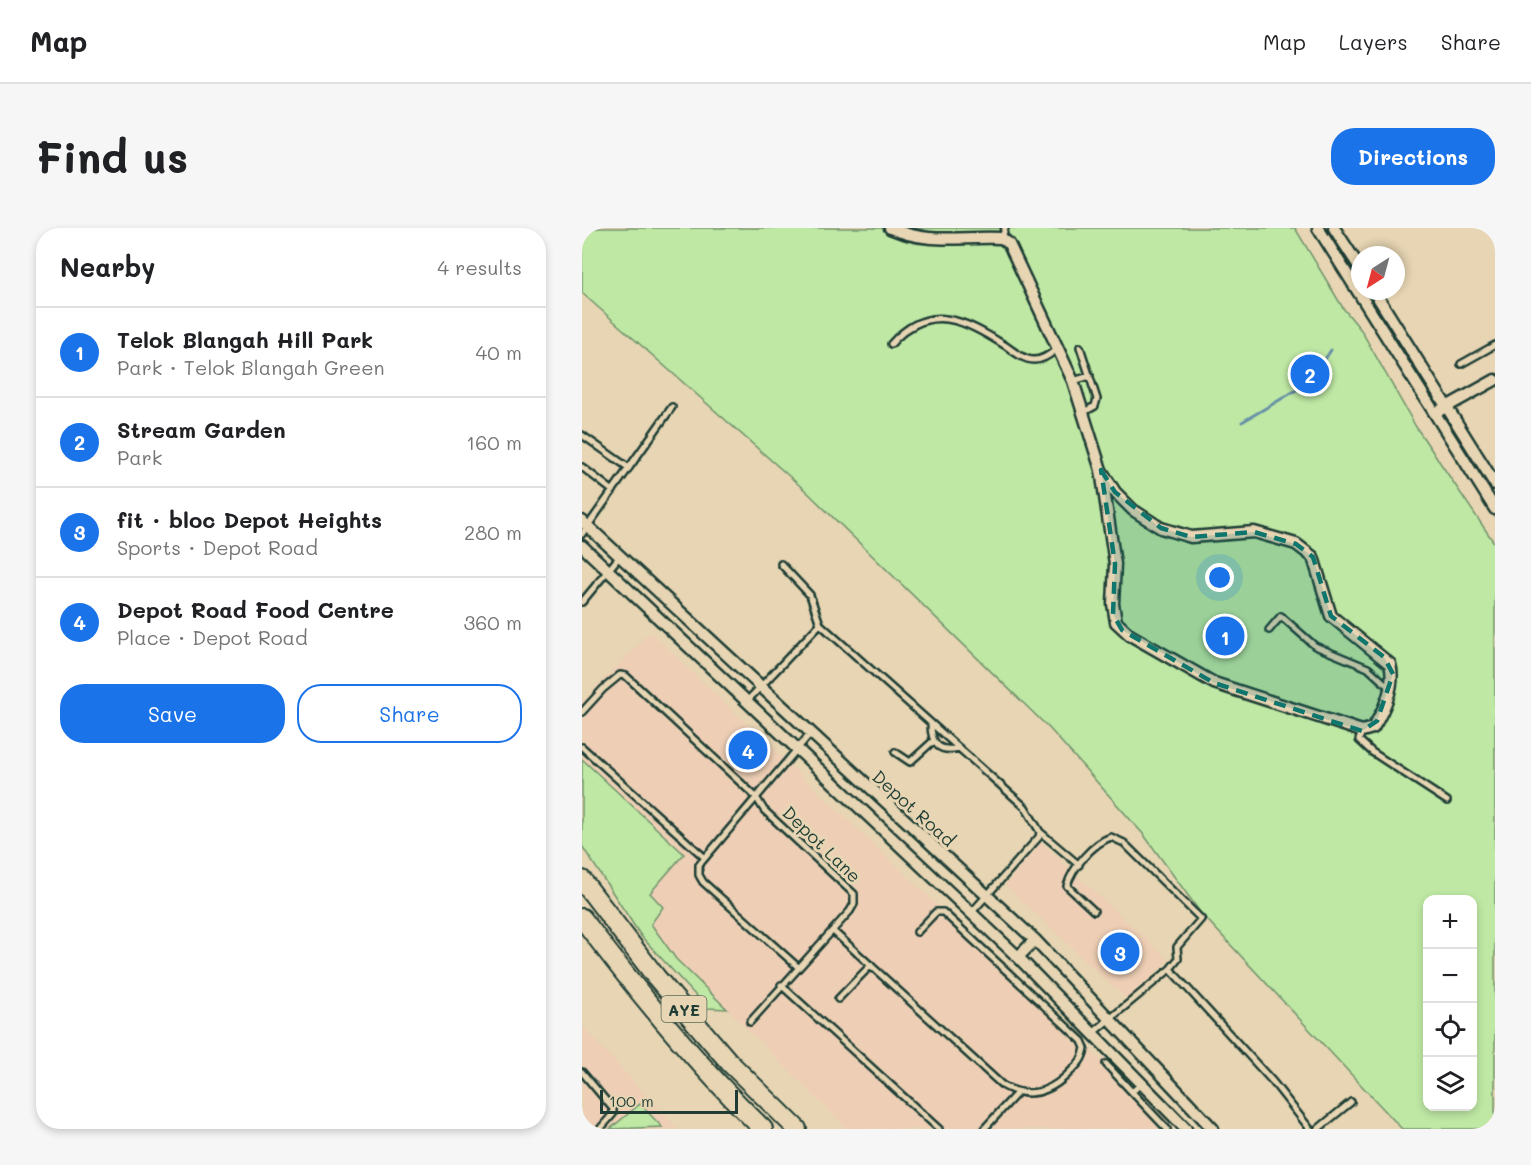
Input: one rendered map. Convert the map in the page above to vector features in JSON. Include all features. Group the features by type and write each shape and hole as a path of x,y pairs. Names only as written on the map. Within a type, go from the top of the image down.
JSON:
{"highway":[{"name":"AYE","path":"582,880 670,994 730,1063 797,1129"},
{"name":"AYE","path":"582,918 644,1000 712,1079 764,1129"}],"street":[{"path":"890,228 912,237 938,240 984,233 1004,233 1059,347 1084,412 1101,470 1115,564 1113,614 1122,630 1182,667 1215,683 1362,731 1372,728 1377,722 1390,688 1393,674 1390,664 1331,616 1313,557 1296,544 1254,532 1191,537 1161,528 1133,510 1115,492 1101,470"},
{"path":"1318,228 1495,509"},
{"path":"1334,228 1351,254"},
{"path":"1380,300 1495,484"},
{"path":"1434,414 1495,380"},
{"name":"Depot Road","path":"584,527 620,556 1035,940 1213,1129"},
{"name":"Depot Road","path":"582,546 799,748 1018,957 1094,1032 1186,1129"},
{"path":"1018,957 1035,940"}],"lane":[{"path":"891,344 915,323 946,318 979,329 1031,360 1043,358 1059,347"},
{"path":"1461,364 1495,345"},
{"path":"1080,346 1097,399 1095,406 1084,412"},
{"path":"1073,381 1089,376"},
{"path":"584,527 630,468 672,407"},
{"path":"582,435 630,468"},
{"path":"582,467 613,491"},
{"path":"582,602 620,556"},
{"path":"781,564 810,595 820,624 1025,807 1040,832 1078,865"},
{"path":"1269,630 1281,616 1315,646 1368,668 1390,688"},
{"path":"748,700 820,624"},
{"name":"Depot Lane","path":"582,712 603,689 620,675 626,676 756,797 764,810 854,894 854,904 850,911 750,1022"},
{"path":"931,724 932,742"},
{"path":"1362,731 1359,740 1372,752 1447,801"},
{"path":"798,967 703,882 699,875 699,865 810,734"},
{"path":"932,742 943,750 959,748"},
{"path":"895,752 910,762 932,742"},
{"path":"582,747 704,857"},
{"path":"971,913 1039,837 1040,832"},
{"path":"1094,911 1067,886 1070,874 1078,865 1102,840 1111,837 1124,843 1201,919 1178,943 1178,959 1170,969 1094,1032"},
{"path":"832,931 1002,1085 1017,1093 1039,1093 1058,1083 1083,1057 1085,1048 1082,1041 941,911 936,912 916,932"},
{"path":"838,999 871,965"},
{"path":"1170,969 1273,1082 1310,1129"},
{"path":"781,985 939,1129"},
{"path":"1106,1064 1167,1129"},
{"path":"582,1072 613,1108 613,1114 600,1129"},
{"path":"1132,1092 1142,1083"},
{"path":"984,1129 1017,1093"},
{"path":"1318,1129 1352,1102"}],"highlighted area":[{"path":"1101,470 1115,492 1161,528 1191,537 1254,532 1296,544 1313,557 1331,616 1384,657 1393,674 1377,721 1362,731 1214,683 1122,630 1113,614 1115,564"}],"shaded area":[{"path":"650,632 1101,1060 1105,1057 1175,1129 847,1129 676,958 651,925 663,907 650,893 682,855 582,758 582,702"},
{"path":"1041,842 1169,960 1127,1000 1005,885"},
{"path":"582,1026 678,1129 582,1129"}],"green space":[{"path":"582,228 1295,228 1343,308 1361,330 1416,427 1495,544 1495,1129 1402,1129 1200,912 1144,835 1049,728 807,492 582,293"},
{"path":"582,759 684,854 650,893 663,907 651,924 676,959 727,1009 707,1008 641,936 582,846"},
{"path":"640,1104 662,1127 610,1129"}],"waterway":[{"path":"1242,422 1310,382 1331,350"}],"place":[{"name":"Stream Garden","path":"1310,374"},
{"name":"Telok Blangah Hill Park","path":"1225,636"},
{"name":"Depot Road Food Centre","path":"748,750"},
{"name":"fit · bloc Depot Heights","path":"1120,952"}]}
